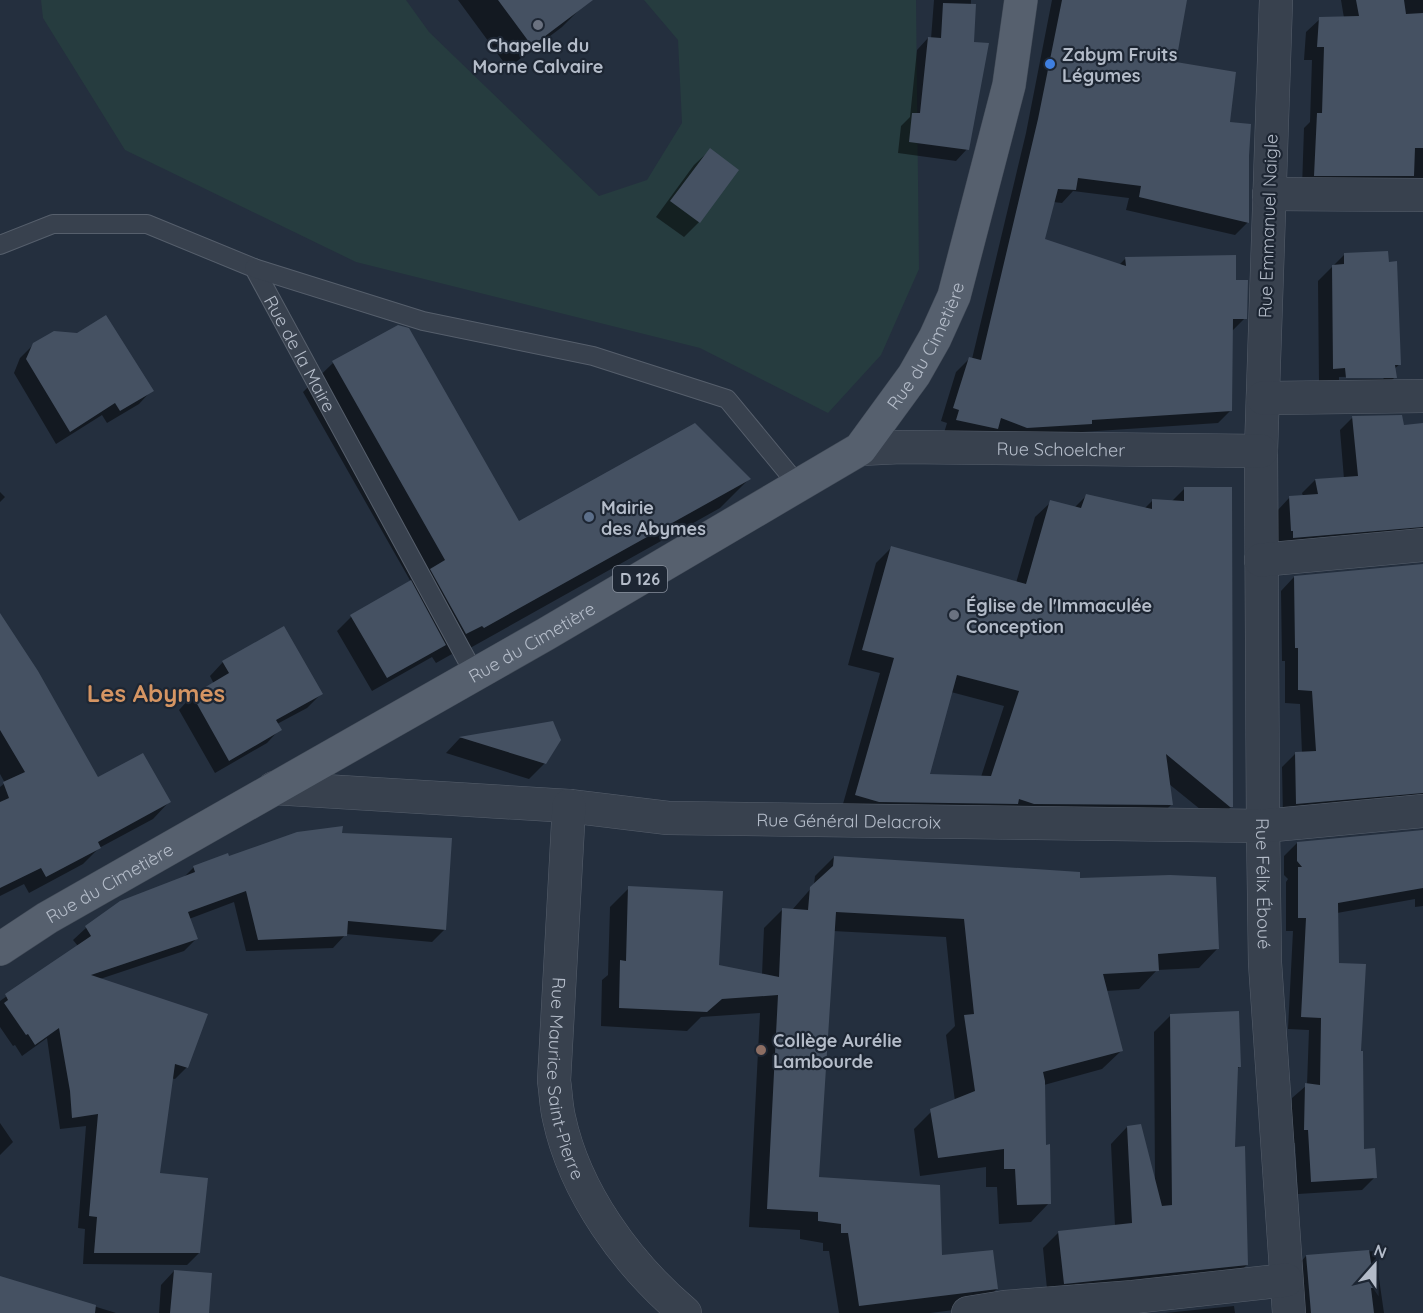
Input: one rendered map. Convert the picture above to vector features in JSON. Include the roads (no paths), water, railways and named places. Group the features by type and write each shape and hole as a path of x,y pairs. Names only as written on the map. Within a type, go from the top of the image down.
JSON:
{"main road":[{"name":"Rue du Cimetière","path":"0,949 47,918 475,675 860,449 914,375 935,338 954,296 1009,85 1021,0"}],"street":[{"name":"Rue Emmanuel Naigle","path":"1261,451 1276,0"},
{"path":"1269,194 1423,195"},
{"path":"1263,398 1423,396"},
{"name":"Rue Schoelcher","path":"860,449 901,447 1261,451"},
{"name":"Rue Félix Éboué","path":"1261,451 1265,963 1289,1313"},
{"path":"1261,560 1423,545"},
{"name":"Rue Général Delacroix","path":"274,788 569,806 668,818 1263,826 1423,812"},
{"name":"Rue Maurice Saint-Pierre","path":"569,806 554,1081 559,1118 573,1162 603,1223 636,1264 685,1313"},
{"path":"968,1313 1005,1307 1133,1297 1286,1280"}],"lane":[{"path":"0,245 53,224 147,224 254,268 423,321 593,356 727,399 798,485"},
{"name":"Rue de la Maire","path":"254,268 475,675"}],"place":[{"name":"Chapelle du Morne Calvaire","path":"538,25"},
{"name":"Zabym Fruits Légumes","path":"1050,64"},
{"name":"Mairie des Abymes","path":"589,517"},
{"name":"Église de l'Immaculée Conception","path":"954,615"},
{"name":"Collège Aurélie Lambourde","path":"761,1050"}],"district":[{"name":"Les Abymes","path":"156,693"}]}
